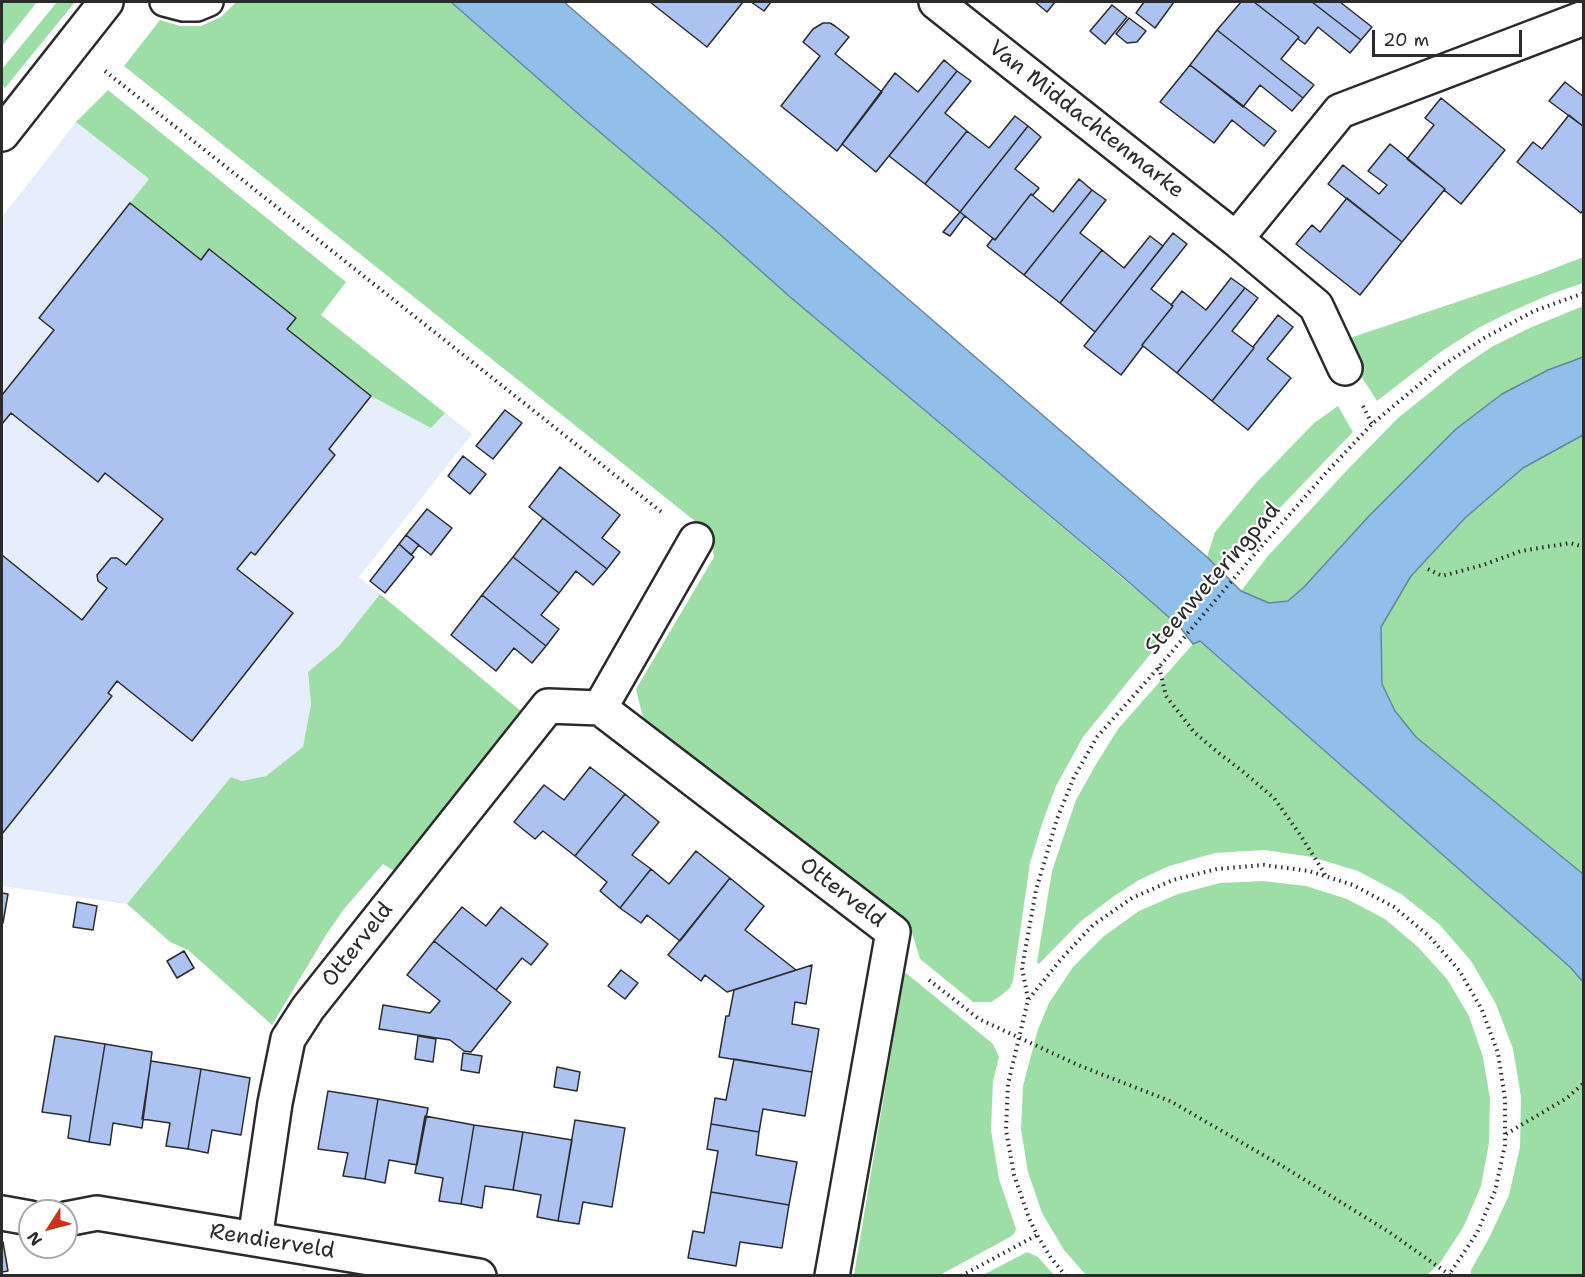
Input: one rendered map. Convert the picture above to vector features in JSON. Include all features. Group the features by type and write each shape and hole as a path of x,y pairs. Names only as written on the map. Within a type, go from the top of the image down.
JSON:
{"street":[{"path":"2,134 106,2"},
{"name":"Van Middachtenmarke","path":"936,2 1236,239 1316,306 1345,368"},
{"path":"1236,239 1340,111 1569,15"},
{"path":"600,708 696,540"},
{"name":"Otterveld","path":"255,1239 275,1103 288,1039 308,1008 548,706 600,708 893,932 832,1275"},
{"path":"2,1213 18,1216"},
{"name":"Rendierveld","path":"78,1217 97,1213 479,1275"}],"lane":[{"path":"164,2 183,8 197,7 209,2"}],"path":[{"path":"72,44 696,540"},
{"name":"Steenweteringpad","path":"1028,1000 1022,968 1036,890 1057,819 1074,777 1097,737 1325,474 1372,424 1439,368 1484,338 1534,312 1584,293"},
{"path":"1428,569 1442,576 1521,551 1570,543 1584,547"},
{"path":"1159,667 1166,696 1194,732 1274,798 1326,877"},
{"name":"Steenweteringpad","path":"1066,1275 1037,1235 1029,1218 1014,1175 1006,1130 1008,1084 1028,1000 1062,958 1093,925 1132,898 1173,880 1218,869 1264,865 1309,871 1353,885 1394,907 1429,936 1459,970 1482,1010 1498,1053 1505,1099 1505,1145 1495,1191 1477,1233 1449,1275"},
{"path":"889,954 923,975 979,1019 1078,1065 1170,1101 1284,1167 1389,1232 1449,1275"},
{"path":"1505,1134 1567,1098 1584,1083"},
{"path":"961,1275 1037,1235"}],"shaded area":[{"path":"76,122 472,434 359,577 380,594 339,646 308,672 311,704 303,747 266,776 242,781 231,777 127,904 2,886 2,217"}],"green space":[{"path":"2,2 37,2 2,46"},
{"path":"57,2 75,2 5,88 2,85 2,69"},
{"path":"236,2 451,2 789,296 1179,626 1152,652 1083,737 1056,786 1030,863 1013,980 1010,988 999,997 991,1002 973,1002 920,959 911,929 643,718 636,689 714,557 710,533 124,66 160,20 180,26 201,26 221,17"},
{"path":"108,90 346,282 321,315 445,413 431,428 371,396 287,329 296,318 209,250 201,260 130,203 149,179 76,122"},
{"path":"1583,257 1583,283 1551,294 1478,328 1439,353 1377,401 1363,379 1344,340 1537,275"},
{"path":"1583,306 1583,357 1548,371 1502,394 1456,429 1288,601 1269,603 1241,591 1267,557 1398,418 1459,369 1493,346"},
{"path":"1338,406 1353,432 1220,568 1207,557 1215,532 1255,484 1314,423"},
{"path":"1583,435 1583,874 1416,737 1395,711 1382,684 1381,627 1411,576 1465,518 1523,468"},
{"path":"380,594 522,712 394,871 383,864 344,909 272,1025 188,950 170,942 127,904 231,777 242,781 266,776 303,747 311,704 308,672 339,646"},
{"path":"1199,641 1570,967 1583,982 1583,1275 1471,1275 1471,1270 1509,1195 1520,1147 1521,1097 1513,1049 1496,1004 1471,961 1439,924 1401,894 1358,871 1312,857 1264,850 1215,853 1169,866 1139,880 1080,922 1039,964 1037,962 1052,871 1076,800 1118,729 1193,644"},
{"path":"1263,881 1306,886 1347,899 1385,919 1418,947 1447,979 1469,1016 1483,1057 1490,1099 1489,1143 1481,1186 1464,1226 1440,1263 1427,1275 1086,1275 1064,1250 1042,1213 1028,1172 1021,1129 1023,1086 1038,1029 1049,1003 1073,967 1104,936 1139,911 1178,894 1220,883"},
{"path":"906,973 993,1044 999,1057 993,1081 991,1130 999,1179 1016,1229 1010,1237 940,1275 854,1275 904,975"},
{"path":"1027,1252 1038,1257 1054,1275 983,1275"}],"water":[{"path":"451,2 564,2 1207,557 1241,591 1269,603 1288,601 1304,587 1369,516 1456,429 1502,394 1548,370 1583,357 1583,435 1523,468 1465,518 1411,576 1381,627 1382,684 1395,711 1416,737 1583,874 1583,982 1570,967 1200,641 1193,644 1179,626 1124,578 789,296"}],"building":[{"path":"650,2 743,2 707,47"},
{"path":"751,2 771,2 764,11"},
{"path":"1035,2 1055,2 1047,12"},
{"path":"1144,2 1174,2 1155,28 1136,13"},
{"path":"1241,2 1254,2 1299,37 1281,59 1314,85 1303,98 1217,30"},
{"path":"1254,2 1312,2 1361,40 1350,53 1318,27 1305,44"},
{"path":"1312,2 1340,2 1372,27 1361,40"},
{"path":"1112,5 1127,17 1105,44 1090,31"},
{"path":"1129,18 1146,31 1137,42 1127,43 1116,34"},
{"path":"823,23 830,23 849,37 835,54 882,92 837,151 781,106 820,56 803,42 813,29"},
{"path":"1217,30 1303,98 1292,111 1260,85 1243,107 1190,65"},
{"path":"944,60 957,71 876,172 842,144 895,73 918,92"},
{"path":"1190,65 1276,131 1264,146 1232,120 1214,143 1160,102"},
{"path":"957,71 971,81 945,113 967,131 925,184 889,156"},
{"path":"1565,82 1584,97 1584,127 1549,101"},
{"path":"1441,98 1505,150 1461,204 1407,159 1434,125 1425,118"},
{"path":"1569,115 1584,127 1584,209 1581,213 1517,162 1533,142 1542,149"},
{"path":"1015,116 1028,126 960,212 925,184 967,131 989,148"},
{"path":"1028,126 1041,137 1015,169 1039,188 1033,195 1031,194 995,240 960,212"},
{"path":"1390,144 1445,189 1402,242 1328,184 1343,165 1379,194 1387,185 1368,171"},
{"path":"1079,179 1092,190 1024,275 987,246 993,238 995,240 1031,194 1053,212"},
{"path":"1092,190 1106,200 1080,233 1102,250 1060,303 1024,275"},
{"path":"1347,198 1402,242 1360,295 1296,244 1312,225 1320,232"},
{"path":"130,203 201,260 209,249 296,318 287,329 371,396 329,449 335,455 255,555 251,552 237,569 293,613 192,741 117,681 108,693 112,696 2,834 2,555 82,620 107,588 98,581 97,575 111,558 117,558 126,565 163,519 105,473 98,482 11,413 2,424 2,395 54,330 39,318"},
{"path":"960,212 965,216 950,236 943,232"},
{"path":"1173,233 1187,244 1151,289 1173,306 1121,375 1084,346"},
{"path":"1150,236 1163,246 1095,332 1060,303 1102,250 1124,268"},
{"path":"1231,278 1245,288 1177,373 1142,345 1182,291 1206,310"},
{"path":"1245,288 1258,298 1232,331 1254,348 1212,401 1177,373"},
{"path":"1278,315 1293,327 1267,359 1291,378 1248,430 1212,401"},
{"path":"505,410 522,423 493,459 476,446"},
{"path":"463,456 486,474 470,494 448,476"},
{"path":"560,467 620,515 602,538 620,552 607,569 529,507"},
{"path":"427,509 452,528 431,555 406,535"},
{"path":"543,518 607,569 593,585 576,571 559,593 513,557"},
{"path":"406,535 419,545 411,555 399,544"},
{"path":"399,544 414,557 385,593 370,581"},
{"path":"513,557 559,593 541,615 559,629 546,646 482,595"},
{"path":"482,595 546,646 532,663 514,648 496,671 451,635"},
{"path":"590,767 625,794 575,856 543,831 535,839 514,822 544,785 564,800"},
{"path":"625,794 659,822 632,855 651,869 620,908 600,891 607,882 575,856"},
{"path":"696,851 730,878 680,941 647,915 641,923 620,908 651,869 669,884"},
{"path":"730,878 764,906 745,930 796,970 727,992 705,975 701,981 668,955"},
{"path":"2,893 8,894 3,923 2,923"},
{"path":"77,902 97,906 93,930 73,927"},
{"path":"462,907 486,926 501,907 548,944 531,965 522,958 496,990 434,941"},
{"path":"434,941 511,1002 471,1052 464,1051 450,1040 379,1029 383,1005 430,1013 440,1001 407,975"},
{"path":"184,951 194,968 177,978 167,961"},
{"path":"812,965 806,1004 795,1002 792,1024 819,1029 812,1072 719,1057 726,1016 729,1016 734,990"},
{"path":"621,970 638,983 625,999 608,986"},
{"path":"55,1036 105,1044 89,1142 68,1138 71,1116 42,1112"},
{"path":"418,1036 436,1039 433,1062 415,1059"},
{"path":"105,1044 152,1052 142,1128 113,1123 110,1145 89,1142"},
{"path":"463,1053 482,1056 479,1073 461,1070"},
{"path":"734,1059 812,1072 805,1116 763,1109 759,1132 711,1124 715,1098 726,1100"},
{"path":"151,1061 201,1069 188,1149 166,1146 170,1123 142,1119"},
{"path":"557,1067 580,1072 577,1091 554,1087"},
{"path":"201,1069 250,1078 241,1135 212,1130 208,1153 188,1149"},
{"path":"328,1091 378,1099 365,1179 343,1176 348,1153 318,1149"},
{"path":"378,1099 428,1108 417,1165 389,1160 385,1183 365,1179"},
{"path":"425,1116 474,1125 461,1204 439,1201 443,1178 415,1173"},
{"path":"575,1120 625,1128 612,1207 583,1202 579,1224 558,1221"},
{"path":"711,1124 759,1132 756,1155 797,1162 789,1205 711,1192 718,1151 707,1149"},
{"path":"474,1125 523,1132 513,1190 485,1186 482,1208 461,1204"},
{"path":"523,1132 572,1140 558,1221 537,1217 541,1195 513,1190"},
{"path":"711,1192 789,1205 782,1248 740,1242 736,1266 688,1258 693,1231 704,1233"},
{"path":"2,1242 8,1271 2,1272"}]}
